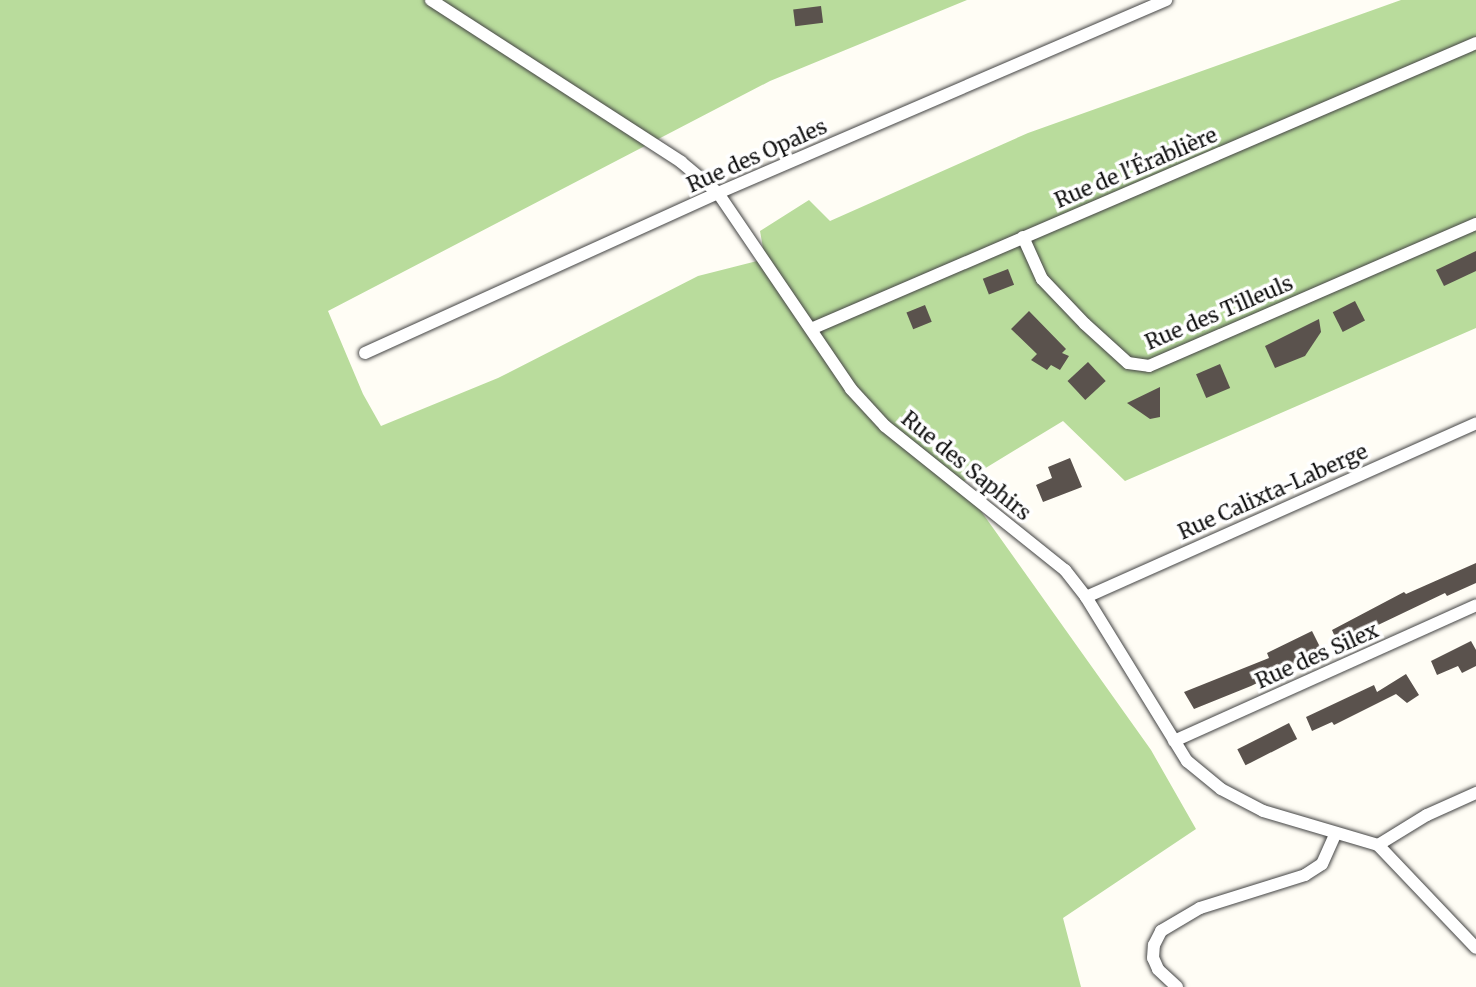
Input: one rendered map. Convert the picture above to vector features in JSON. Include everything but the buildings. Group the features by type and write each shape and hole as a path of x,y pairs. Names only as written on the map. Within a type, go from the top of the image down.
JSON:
{"street":[{"name":"Rue des Saphirs","path":"431,0 681,162 718,193 851,389 885,426 1065,570 1086,597 1186,761 1221,789 1263,811 1378,845"},
{"name":"Rue des Opales","path":"365,353 718,193 1166,0"},
{"name":"Rue de l'Érablière","path":"811,329 1476,43"},
{"name":"Rue des Tilleuls","path":"1023,237 1042,279 1085,324 1128,363 1149,366 1476,224"},
{"name":"Rue Calixta-Laberge","path":"1086,597 1476,423"},
{"name":"Rue des Silex","path":"1174,741 1476,606"},
{"path":"1476,793 1427,815 1378,845 1476,948"},
{"path":"1177,987 1158,969 1153,958 1154,946 1161,931 1200,908 1305,875 1322,864 1336,833"}],"green space":[{"path":"0,0 967,0 770,81 328,311 363,394 381,426 498,378 698,276 765,259 760,231 809,200 830,221 1028,133 1401,0 1476,0 1476,328 1125,481 1063,421 961,483 1151,750 1196,829 1063,918 1081,987 0,987"}]}
